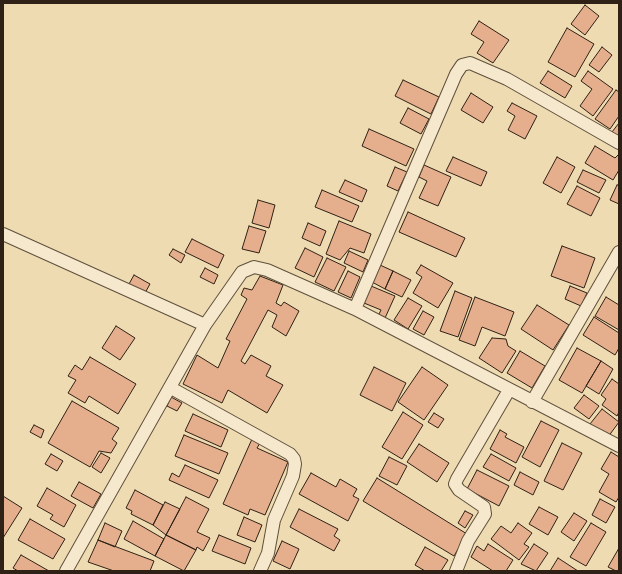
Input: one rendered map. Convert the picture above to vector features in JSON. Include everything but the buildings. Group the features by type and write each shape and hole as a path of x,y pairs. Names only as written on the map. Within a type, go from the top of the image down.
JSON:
{"street":[{"path":"355,309 452,82 462,65 470,63 507,79 619,143"},
{"path":"3,234 205,324"},
{"path":"532,402 619,252"},
{"path":"66,571 171,388 205,324 242,272 254,267 267,270 355,309 619,446"},
{"path":"171,388 290,454 294,459 295,464 293,476 274,520 268,553 260,571"},
{"path":"456,571 468,541 485,514 484,507 459,490 455,484 457,478 509,390"}]}
